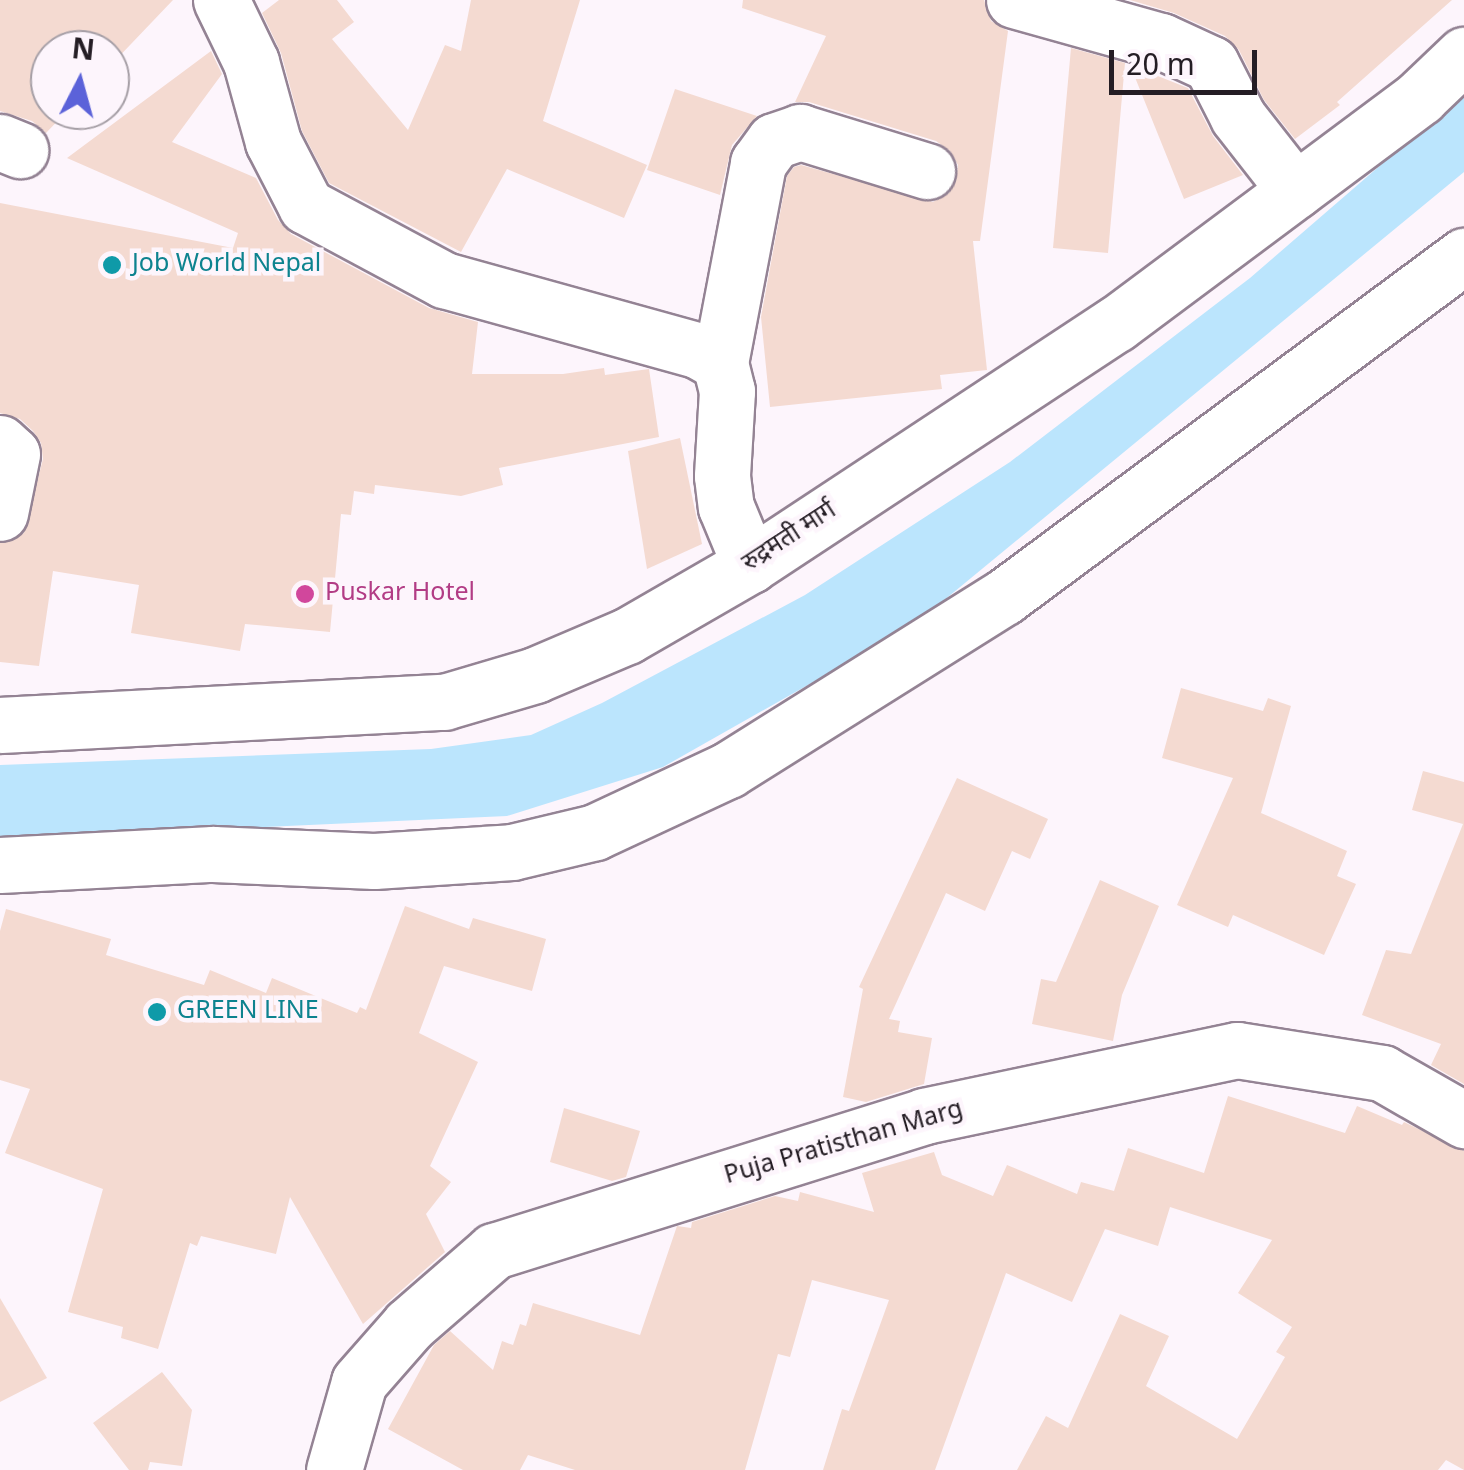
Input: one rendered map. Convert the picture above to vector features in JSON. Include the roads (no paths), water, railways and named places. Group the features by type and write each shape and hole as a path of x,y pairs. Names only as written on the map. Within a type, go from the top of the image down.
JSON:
{"street":[{"path":"221,0 251,62 273,142 306,206 444,280 697,350 720,363"},
{"path":"1014,0 1161,42 1211,64 1238,117 1295,190"},
{"name":"रुद्रमती मार्ग","path":"0,726 243,716 444,702 535,675 627,636 750,565 1116,324 1420,97 1464,55"},
{"path":"750,565 726,507 722,476 727,391 720,363 758,163 774,141 800,132 927,171"},
{"path":"0,865 213,854 374,861 512,852 595,832 728,770 1004,597 1464,256"},
{"path":"0,442 12,454 0,514"},
{"name":"Puja Pratisthan Marg","path":"334,1470 359,1382 409,1324 494,1251 924,1116 1238,1050 1382,1073 1464,1120"}],"water":[{"path":"1464,93 1464,172 914,625 663,767 507,816 0,839 0,765 431,749 531,735 602,703 805,595 1010,462 1250,278"}],"place":[{"name":"Job World Nepal","path":"112,265"},
{"name":"Puskar Hotel","path":"305,594"},
{"name":"GREEN LINE","path":"157,1012"}]}
